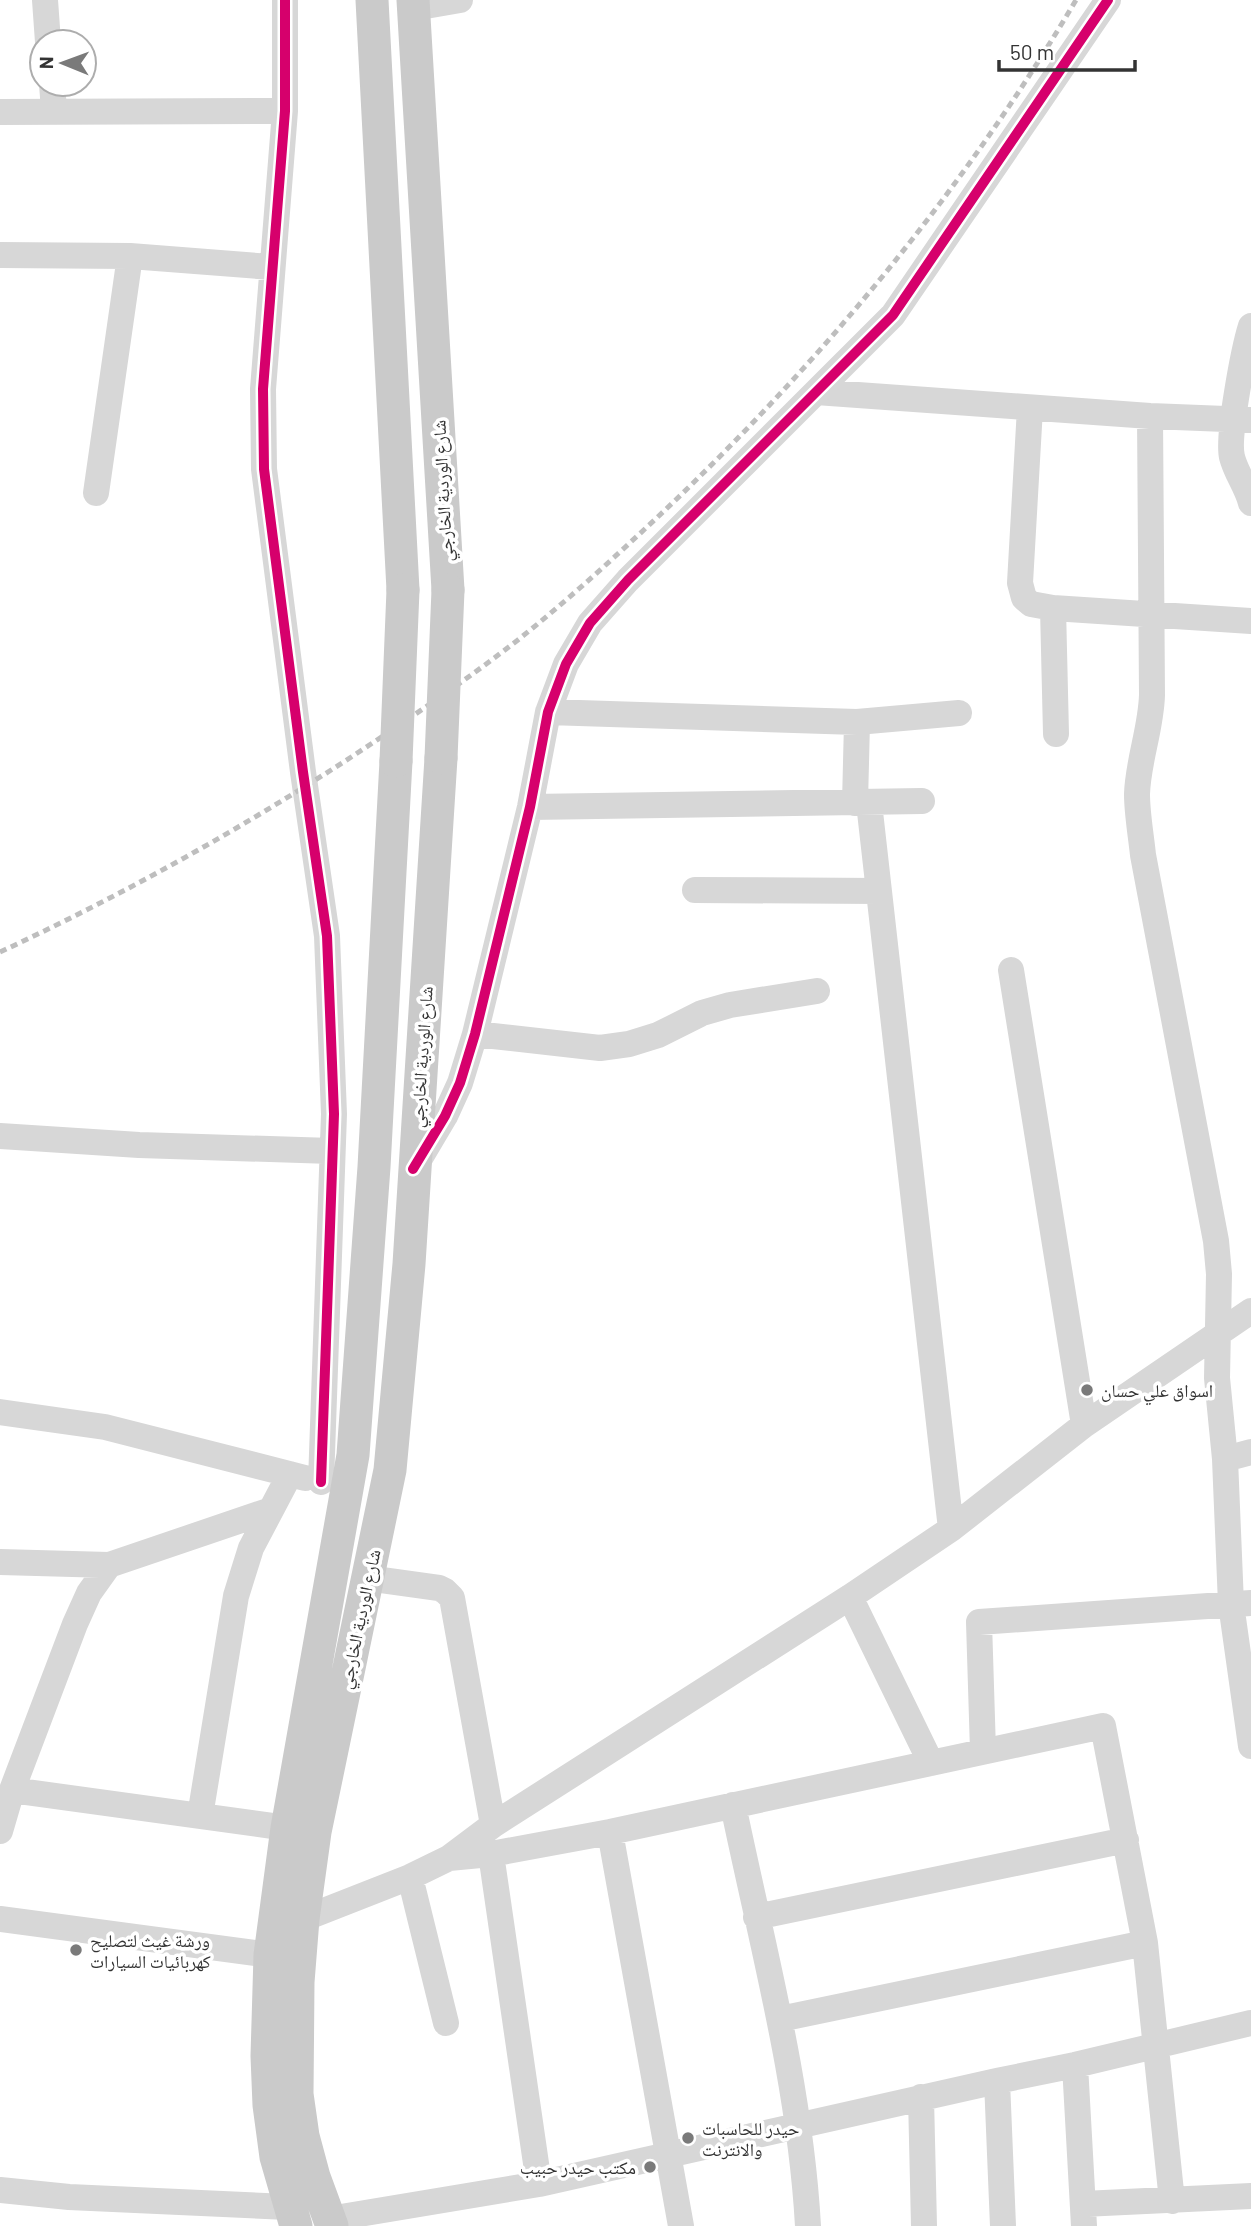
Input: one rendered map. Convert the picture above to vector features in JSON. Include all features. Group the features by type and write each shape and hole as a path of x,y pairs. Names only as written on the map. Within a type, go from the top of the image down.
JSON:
{"main road":[{"name":"شارع الوردية الخارجي","path":"292,2216 276,2157 269,2105 267,2056 270,1955 287,1828 338,1542 334,1485 353,1455 375,1153 403,590 372,0"},
{"name":"شارع الوردية الخارجي","path":"331,2222 303,2136 297,2094 298,1982 303,1919 315,1832 390,1470 402,1356 441,758 448,590 414,4"},
{"path":"353,1455 356,1479 364,1485 374,1485 390,1470"},
{"path":"338,1542 352,1533 364,1536 369,1570"}],"street":[{"path":"45,0 47,28"},
{"path":"0,1412 105,1427 334,1485 334,1114 327,936 264,469 263,389 285,111 285,0"},
{"path":"414,4 460,0"},
{"path":"414,1169 445,1116 460,1083 475,1034 530,807 548,712 566,664 590,623 628,580 893,315 1108,0"},
{"path":"53,98 54,110"},
{"path":"0,112 285,111"},
{"path":"0,255 130,256 271,267"},
{"path":"96,493 130,256"},
{"path":"1251,326 1242,419 1231,457 1251,503"},
{"path":"816,392 1150,416 1242,419"},
{"path":"1030,408 1020,591 1024,598 1031,604 1053,608 1251,621"},
{"path":"1150,416 1151,716 1139,774 1139,822 1216,1241 1219,1274 1217,1378 1241,1604 1251,1746"},
{"path":"1053,608 1056,734"},
{"path":"548,712 857,722 959,713"},
{"path":"857,722 862,803 878,891 951,1529"},
{"path":"530,807 922,801"},
{"path":"695,890 878,891"},
{"path":"1011,970 1084,1425"},
{"path":"475,1034 600,1048 629,1044 658,1035 702,1013 730,1005 817,991"},
{"path":"0,1136 139,1145 332,1151"},
{"path":"303,1919 410,1877 449,1858 494,1825 850,1597 951,1529 1084,1425 1251,1311"},
{"path":"1225,1458 1251,1452"},
{"path":"200,1816 236,1596 251,1548 290,1474"},
{"path":"0,1562 109,1565 271,1510"},
{"path":"0,1831 12,1790 75,1624 89,1593 109,1565"},
{"path":"369,1570 439,1588 452,1598 494,1825"},
{"path":"850,1597 931,1763"},
{"path":"983,1751 979,1622 1241,1604"},
{"path":"449,1858 491,1854 610,1832 1103,1726 1146,1943 1172,2201"},
{"path":"12,1790 287,1828"},
{"path":"733,1805 780,2019 799,2125 808,2226"},
{"path":"610,1832 681,2226"},
{"path":"756,1917 1126,1840"},
{"path":"491,1854 539,2184"},
{"path":"410,1877 446,2023"},
{"path":"0,1919 270,1955"},
{"path":"780,2019 1146,1943"},
{"path":"331,2222 539,2184 1251,2023"},
{"path":"1074,2065 1084,2215 1172,2201 1251,2196"},
{"path":"996,2081 1003,2226"},
{"path":"921,2097 924,2226"},
{"path":"0,2190 292,2216"}],"railway":[{"path":"0,952 140,882 232,831 321,776 478,670 590,579 663,512 779,395 888,270 987,139 1076,0"}],"cycle path":[{"path":"285,0 285,111 263,389 264,469 327,936 334,1114 321,1482"},
{"path":"413,1169 445,1116 460,1083 475,1034 530,807 548,712 566,664 590,623 628,580 893,315 1108,0"}],"place":[{"name":"اسواق علي حسان","path":"1087,1390"},
{"name":"ورشة غيث لتصليح كهربائيات السيارات","path":"76,1950"},
{"name":"حيدر للحاسبات والانترنت","path":"688,2138"},
{"name":"مكتب حيدر حبيب","path":"650,2167"}]}
